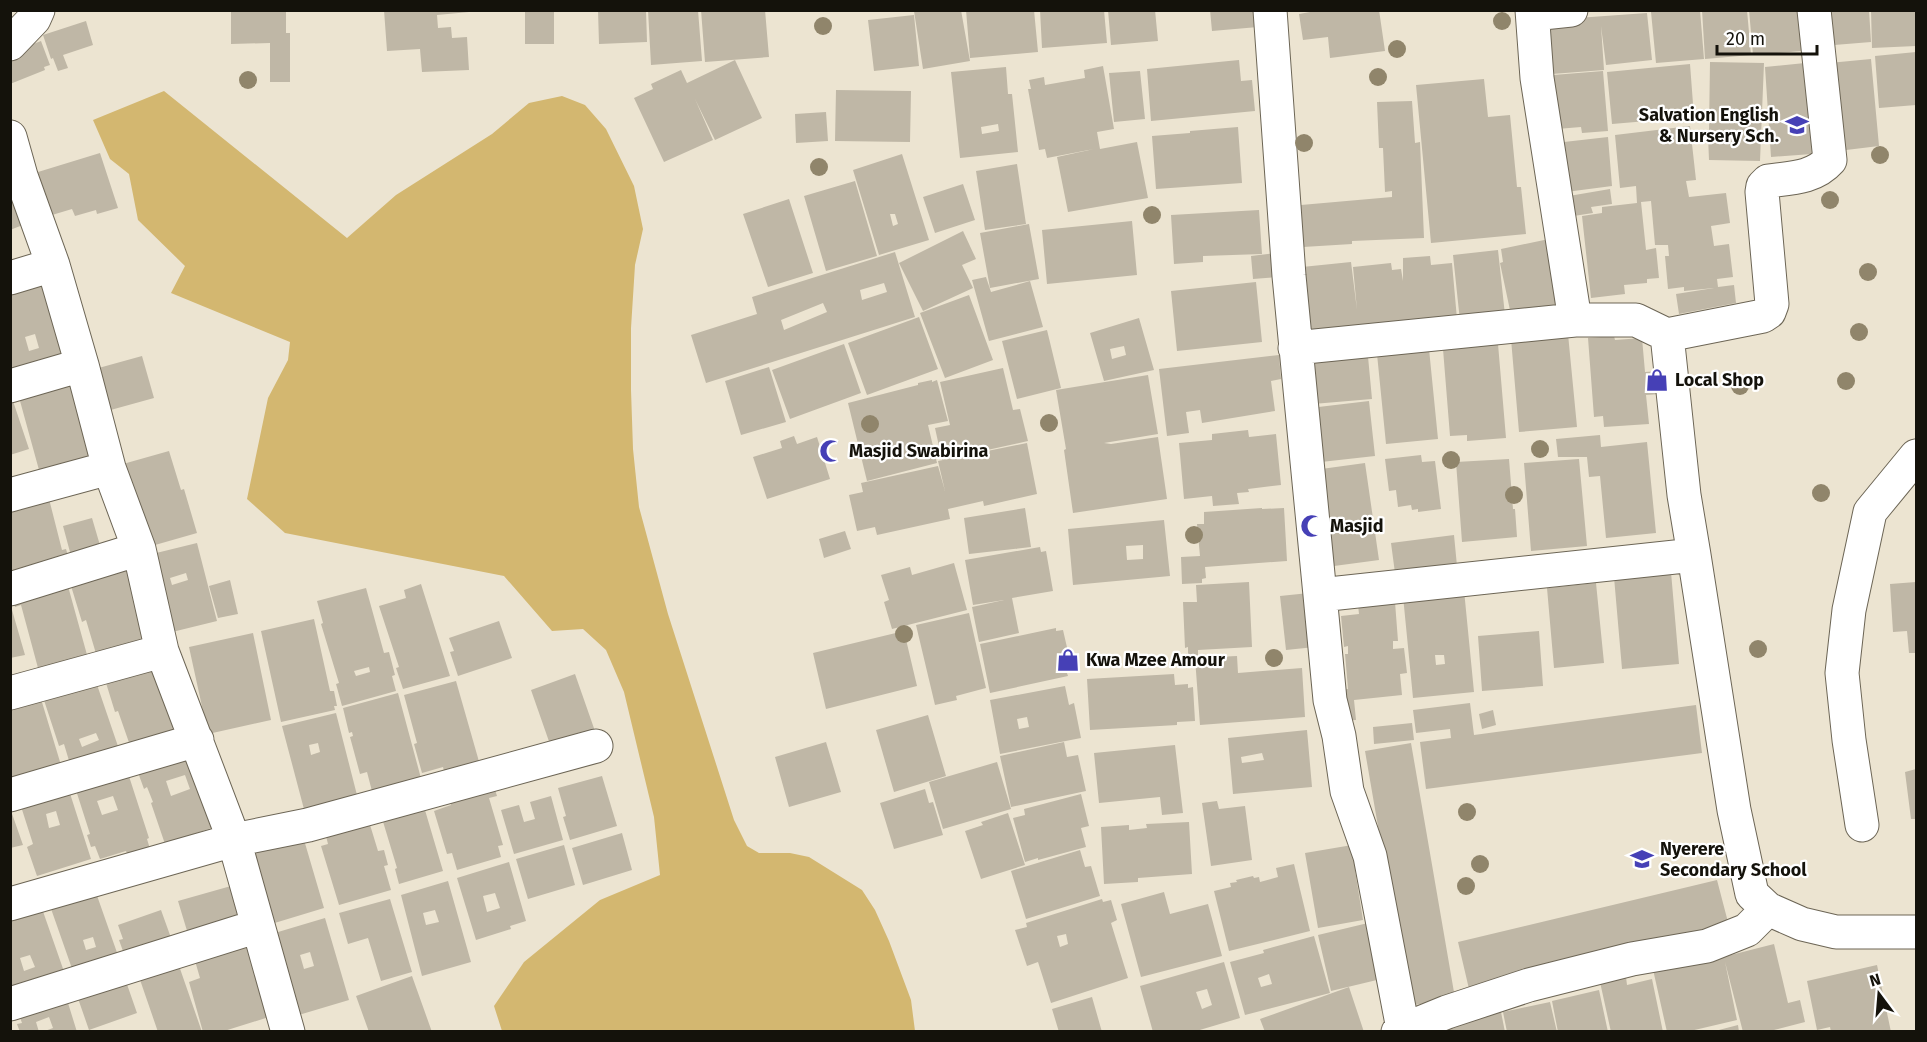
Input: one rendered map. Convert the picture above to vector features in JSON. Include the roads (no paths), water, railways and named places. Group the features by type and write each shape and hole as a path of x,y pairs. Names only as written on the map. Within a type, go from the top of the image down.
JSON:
{"street":[{"path":"10,44 34,19 39,10"},
{"path":"1270,10 1288,265 1329,700 1339,736 1347,791 1370,856 1401,1030 1529,985 1632,959 1707,946 1747,930 1768,909"},
{"path":"1571,10 1533,13 1537,78 1575,320"},
{"path":"1296,348 1575,320 1636,320 1666,335 1763,316 1769,312 1772,304 1763,186 1768,181 1812,174 1824,168 1830,160 1814,10"},
{"path":"10,137 16,177 53,265 109,468 139,549 162,651 234,840 258,926 282,1030"},
{"path":"10,278 53,265"},
{"path":"1666,335 1684,495 1734,810 1752,894 1768,909 1802,924 1836,932 1917,932"},
{"path":"10,386 82,365"},
{"path":"1862,825 1849,740 1842,673 1849,610 1870,512 1917,456"},
{"path":"10,495 109,468"},
{"path":"10,589 139,549"},
{"path":"1320,595 1694,555"},
{"path":"10,693 162,651"},
{"path":"10,795 197,740"},
{"path":"10,904 234,840 308,825 596,746"},
{"path":"10,1004 258,926"}],"place":[{"name":"Salvation English & Nursery Sch.","path":"1797,125"},
{"name":"Local Shop","path":"1657,380"},
{"name":"Masjid Swabirina","path":"831,451"},
{"name":"Masjid","path":"1312,526"},
{"name":"Kwa Mzee Amour","path":"1068,660"},
{"name":"Nyerere Secondary School","path":"1642,859"}]}
